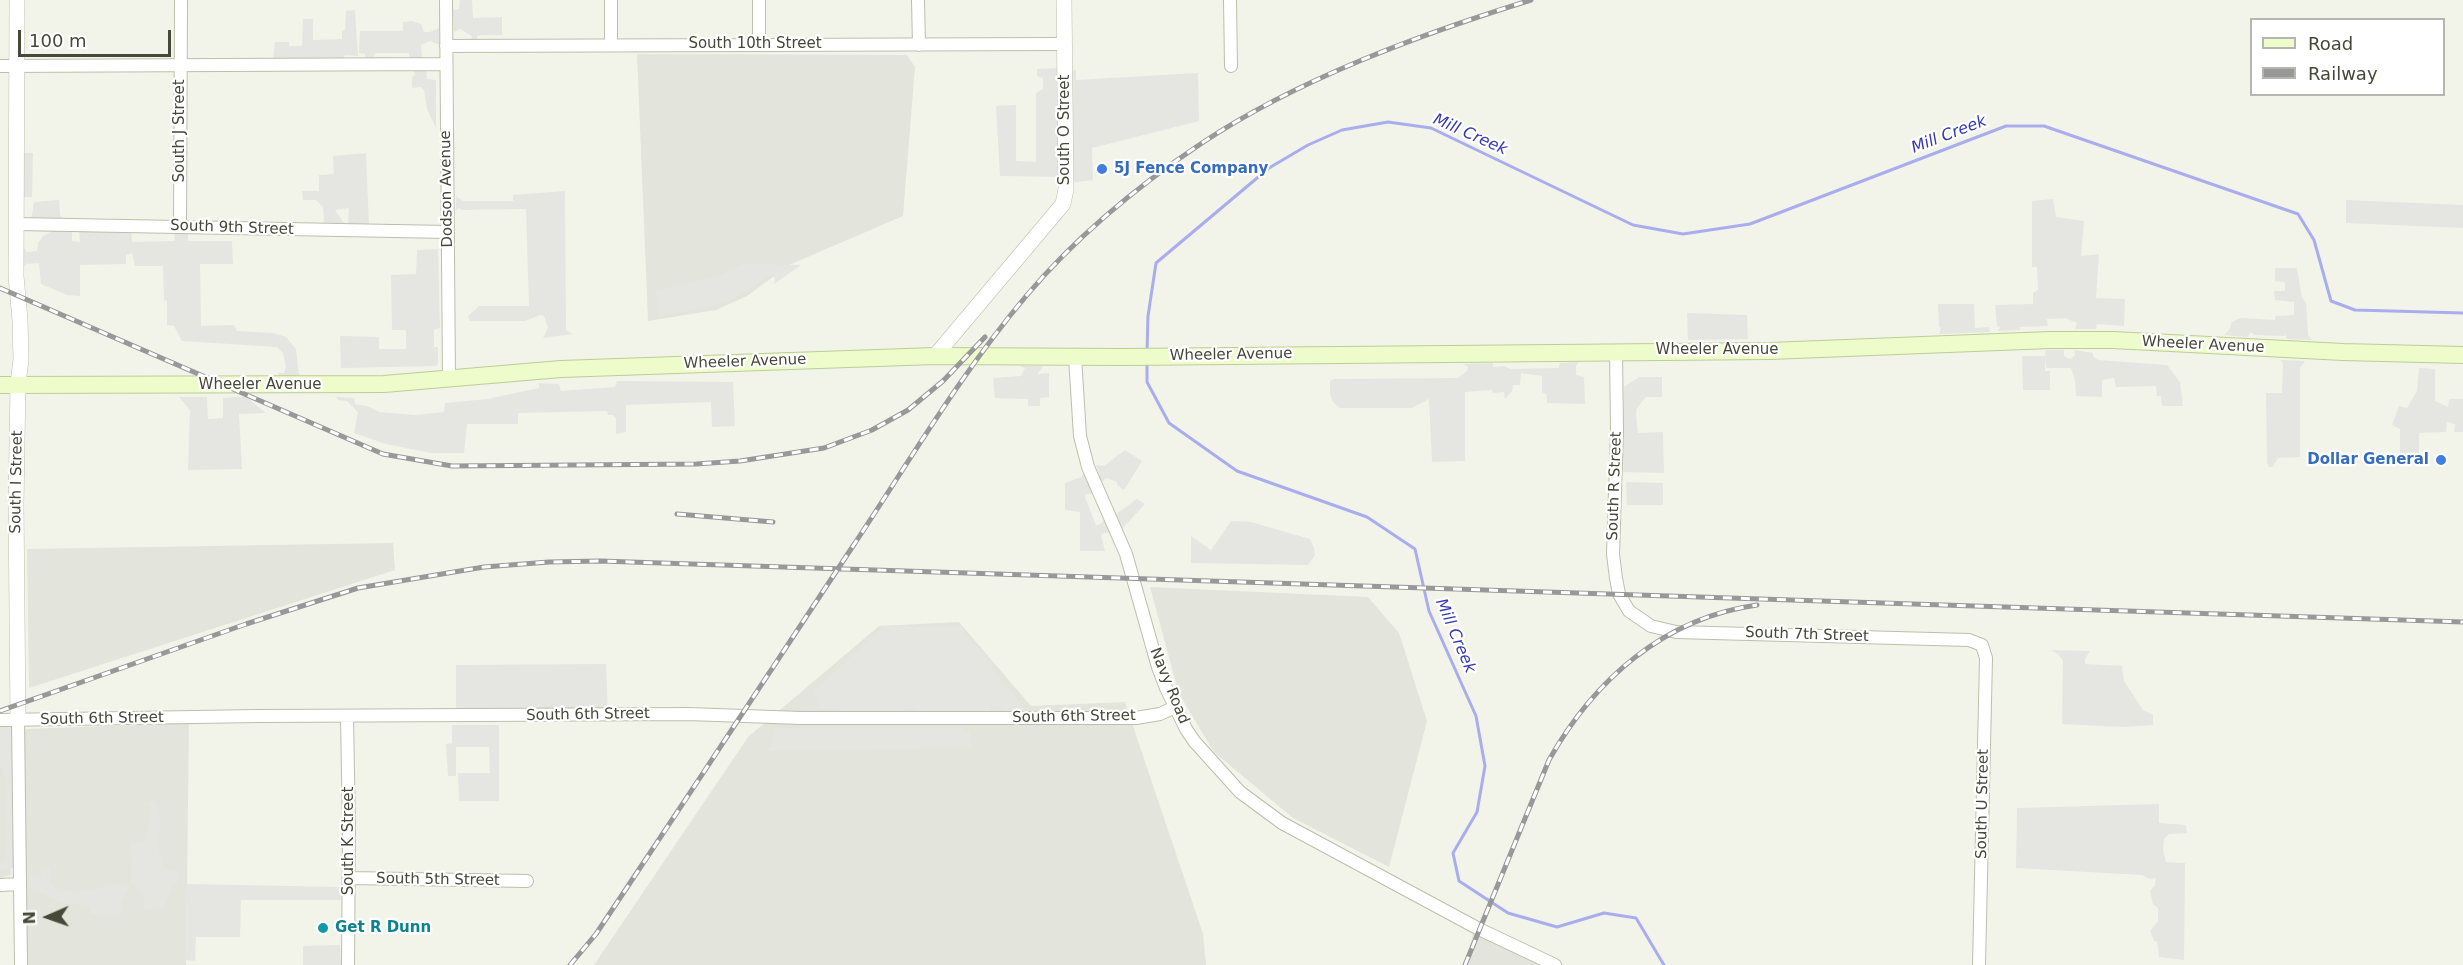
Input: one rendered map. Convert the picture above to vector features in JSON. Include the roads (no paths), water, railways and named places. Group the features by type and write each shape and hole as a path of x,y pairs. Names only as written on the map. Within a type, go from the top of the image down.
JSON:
{"main road":[{"name":"Wheeler Avenue","path":"0,384 384,384 561,369 935,356 1124,357 1770,351 2082,340 2272,349 2463,354"}],"street":[{"name":"South I Street","path":"17,0 16,276 21,359 18,384 16,518 21,965"},
{"name":"South J Street","path":"180,226 181,0"},
{"name":"Dodson Avenue","path":"446,0 449,379"},
{"path":"611,0 611,44"},
{"path":"759,0 759,43"},
{"path":"918,0 919,45"},
{"name":"South O Street","path":"935,356 1063,204 1066,189 1064,0"},
{"path":"1230,0 1230,66"},
{"name":"South 10th Street","path":"446,46 759,43 1065,44"},
{"path":"0,66 446,64"},
{"name":"South 9th Street","path":"16,224 448,232"},
{"name":"South R Street","path":"1616,351 1614,568 1623,604 1635,616"},
{"name":"Navy Road","path":"1075,357 1080,436 1084,453 1094,483 1126,554 1158,667 1186,729 1219,770 1240,792 1265,812 1299,833 1428,902 1555,965"},
{"name":"South 7th Street","path":"1635,616 1651,626 1676,632 1969,640 1982,645"},
{"name":"South U Street","path":"1979,965 1986,658 1982,645"},
{"name":"South 6th Street","path":"0,720 688,714 801,718 1136,718 1160,714 1175,707"},
{"name":"South K Street","path":"347,716 348,965"},
{"name":"South 5th Street","path":"349,878 527,881"},
{"path":"0,885 20,884"}],"waterway":[{"name":"Mill Creek","path":"1147,352 1148,316 1156,263 1269,168 1308,145 1342,130 1388,122 1431,128 1633,225 1683,234 1750,224 2006,126 2044,126 2298,214 2314,240 2331,301 2355,310 2463,313"},
{"name":"Mill Creek","path":"1147,362 1147,382 1169,423 1237,471 1367,517 1415,549 1429,611 1476,716 1485,766 1477,812 1453,853 1459,881 1508,913 1557,927 1604,913 1636,918 1664,965"}],"railway":[{"path":"570,965 596,934 936,418 1003,325 1066,253 1109,213 1178,159 1278,98 1404,43 1531,0"},
{"path":"0,288 383,454 452,466 696,464 740,461 824,448 872,430 908,410 943,381 985,337"},
{"path":"677,514 773,522"},
{"path":"0,711 246,624 358,588 484,567 549,562 600,561 2463,622"},
{"path":"1465,965 1549,760 1587,704 1635,657 1662,639 1692,623 1723,612 1757,605"}],"place":[{"name":"5J Fence Company","path":"1102,169"},
{"name":"Dollar General","path":"2441,460"},
{"name":"Get R Dunn","path":"323,928"}]}
